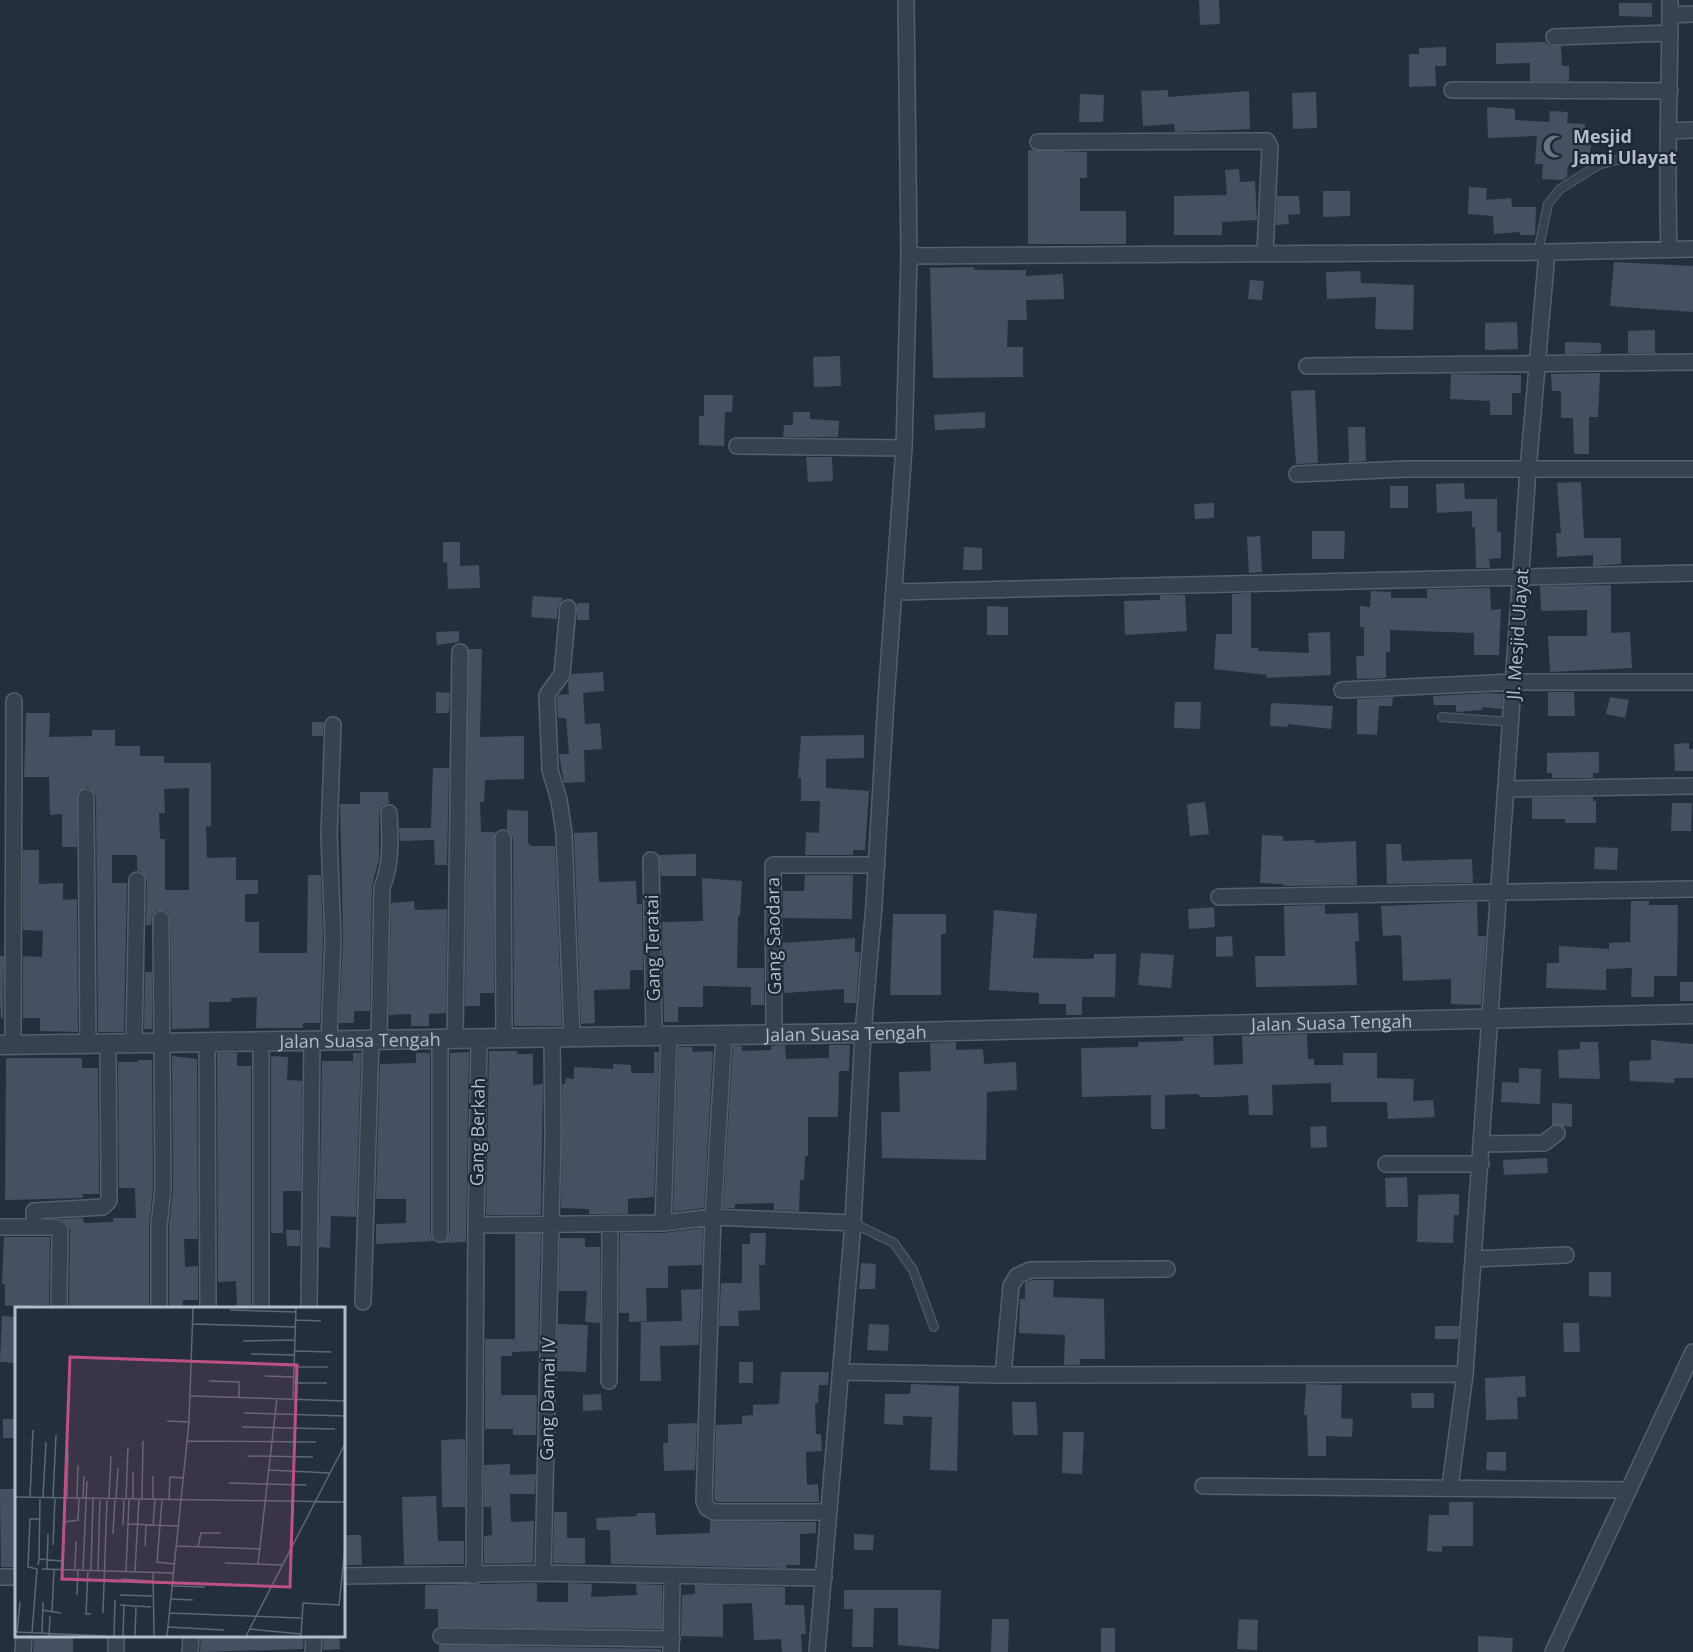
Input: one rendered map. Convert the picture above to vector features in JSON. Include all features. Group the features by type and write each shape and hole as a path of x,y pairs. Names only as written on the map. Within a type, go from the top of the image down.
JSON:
{"street":[{"path":"817,1652 853,1223 869,865 886,700 904,448 909,256 906,0"},
{"path":"1669,249 1666,158 1669,130 1670,7 1693,14"},
{"path":"1554,37 1670,33"},
{"path":"1452,90 1670,91"},
{"path":"1669,130 1693,130"},
{"path":"1038,142 1267,141 1269,147 1264,254"},
{"path":"909,256 1693,249"},
{"name":"Jl. Mesjid Ulayat","path":"1450,1487 1465,1374 1483,1144 1543,252"},
{"path":"1307,366 1693,362"},
{"path":"737,446 904,448"},
{"path":"1297,474 1405,469 1693,469"},
{"path":"895,592 1693,573"},
{"path":"568,608 562,674 547,695 550,770 559,800 564,833 572,1037"},
{"path":"440,1234 460,652"},
{"path":"1342,690 1514,682 1693,681"},
{"path":"7,1045 14,701"},
{"path":"309,1307 320,1041 333,940 329,835 333,724"},
{"path":"1506,789 1693,786"},
{"path":"86,798 88,1044"},
{"path":"363,1302 382,905 390,849 389,813"},
{"path":"503,838 504,1038"},
{"name":"Gang Teratai","path":"651,860 661,1036 663,1223"},
{"name":"Gang Saodara","path":"774,1034 771,869 777,865 869,865"},
{"path":"134,1043 137,880"},
{"path":"1219,897 1693,889"},
{"path":"159,1307 159,1226 163,1188 160,919"},
{"name":"Jalan Suasa Tengah","path":"7,1045 863,1033 1693,1014"},
{"path":"724,1035 713,1217 704,1501 706,1508 714,1512 828,1512"},
{"name":"Gang Damai IV","path":"543,1573 552,1037"},
{"name":"Gang Berkah","path":"474,1576 479,1038"},
{"path":"261,1041 261,1307"},
{"path":"207,1042 208,1307"},
{"path":"35,1227 34,1211 103,1207 108,1201 108,1043"},
{"path":"1483,1144 1545,1143 1557,1133"},
{"path":"1386,1164 1481,1164"},
{"path":"476,1225 610,1225 663,1223 713,1217 853,1223"},
{"path":"609,1381 610,1225"},
{"path":"0,1227 56,1227 60,1230 59,1307"},
{"path":"1474,1259 1566,1255"},
{"path":"1003,1375 1011,1286 1017,1276 1030,1270 1167,1269"},
{"path":"1553,1652 1693,1352"},
{"path":"840,1372 1003,1375 1465,1374"},
{"path":"1203,1486 1629,1490"},
{"path":"345,1576 474,1576 543,1573 824,1578"},
{"path":"441,1636 672,1646 672,1577"},
{"path":"23,1652 24,1637"},
{"path":"190,1652 191,1637"},
{"path":"313,1652 314,1637"}],"lane":[{"path":"1543,252 1548,204 1560,189 1600,164 1622,159 1666,158"},
{"path":"1442,717 1511,722"},
{"path":"853,1223 894,1243 913,1270 934,1327"}],"building":[{"path":"1199,0 1219,0 1220,24 1200,25"},
{"path":"1619,3 1652,3 1652,17 1619,16"},
{"path":"1545,42 1550,46 1561,46 1562,66 1569,66 1569,81 1530,81 1530,63 1496,64 1496,43"},
{"path":"1446,47 1446,66 1435,66 1436,86 1409,87 1409,54 1419,54 1419,48"},
{"path":"1168,90 1168,97 1249,91 1250,129 1175,132 1174,124 1143,126 1141,91"},
{"path":"1316,92 1317,128 1293,129 1292,93"},
{"path":"1080,94 1104,95 1103,122 1079,122"},
{"path":"1487,107 1515,109 1515,120 1549,122 1550,111 1568,112 1567,123 1585,124 1584,141 1591,141 1590,157 1583,157 1583,166 1568,165 1567,177 1563,180 1542,179 1543,164 1535,164 1537,136 1488,138"},
{"path":"1028,150 1087,152 1087,178 1080,178 1080,211 1126,211 1126,244 1028,244"},
{"path":"1239,169 1240,182 1255,181 1257,220 1222,222 1222,235 1174,235 1174,196 1227,195 1225,170"},
{"path":"1469,187 1487,188 1486,200 1511,198 1512,207 1536,207 1535,235 1520,235 1520,232 1494,234 1493,216 1468,214"},
{"path":"1323,191 1350,191 1350,216 1323,217"},
{"path":"1277,196 1299,196 1300,214 1288,215 1289,224 1276,225"},
{"path":"1614,262 1693,266 1693,312 1610,306"},
{"path":"974,267 974,270 1026,270 1026,276 1063,274 1064,299 1026,300 1027,320 1008,320 1007,347 1023,347 1023,377 933,378 930,268"},
{"path":"1360,271 1361,283 1414,285 1413,330 1375,329 1376,297 1327,299 1326,272"},
{"path":"1250,280 1264,281 1262,300 1248,299"},
{"path":"1517,322 1518,349 1485,350 1485,323"},
{"path":"1655,330 1655,353 1628,353 1628,331"},
{"path":"1565,342 1601,343 1601,353 1565,354"},
{"path":"840,356 841,386 814,387 813,357"},
{"path":"1600,373 1598,417 1589,417 1589,454 1574,454 1573,418 1561,418 1561,391 1552,391 1551,374"},
{"path":"1451,374 1521,375 1521,393 1512,393 1512,415 1490,415 1490,401 1450,399"},
{"path":"1315,390 1318,463 1296,464 1291,391"},
{"path":"704,395 733,395 732,412 725,412 724,446 699,445 699,416 704,416"},
{"path":"793,412 810,412 810,419 839,421 838,437 783,437 784,425 793,425"},
{"path":"985,412 985,428 935,430 934,415"},
{"path":"1348,427 1365,427 1366,461 1349,462"},
{"path":"806,457 832,457 833,481 808,482"},
{"path":"1581,482 1584,538 1621,538 1621,564 1593,566 1593,555 1557,557 1556,533 1561,533 1557,483"},
{"path":"1464,483 1465,499 1497,499 1497,532 1501,532 1501,558 1489,559 1490,568 1476,568 1475,527 1472,527 1472,511 1437,513 1436,484"},
{"path":"1390,486 1408,486 1408,508 1390,508"},
{"path":"1214,503 1214,518 1195,519 1194,504"},
{"path":"1312,531 1345,531 1344,559 1312,559"},
{"path":"1260,536 1262,572 1249,573 1247,537"},
{"path":"443,542 460,542 460,566 479,565 480,588 448,589 447,563 443,562"},
{"path":"964,547 982,548 982,570 963,570"},
{"path":"1611,585 1611,633 1630,632 1632,668 1550,672 1548,636 1587,636 1587,610 1541,611 1540,586"},
{"path":"1490,588 1491,610 1501,609 1499,655 1474,655 1474,633 1390,630 1390,652 1386,652 1386,678 1357,679 1356,656 1364,656 1364,627 1360,627 1360,606 1370,607 1371,591 1391,592 1391,598 1427,598 1427,589"},
{"path":"1251,593 1251,648 1258,648 1258,651 1309,653 1308,633 1330,632 1331,675 1267,678 1267,675 1214,669 1216,634 1232,634 1232,594"},
{"path":"1160,595 1185,595 1187,631 1125,635 1124,601 1160,600"},
{"path":"533,596 563,598 558,607 557,619 531,617"},
{"path":"577,603 589,603 589,620 577,620"},
{"path":"987,606 1008,607 1008,635 987,635"},
{"path":"459,631 459,642 437,645 436,632"},
{"path":"469,649 482,649 480,737 524,736 524,779 485,780 484,802 480,802 481,832 495,832 494,993 480,993 480,1006 465,1006"},
{"path":"603,672 604,691 583,693 585,724 600,723 602,749 584,750 585,782 564,783 559,754 569,754 566,718 558,718 557,698 559,695 569,694 568,683 572,674"},
{"path":"436,692 450,693 449,713 436,713"},
{"path":"1548,692 1574,692 1575,716 1548,716"},
{"path":"1503,694 1502,709 1482,707 1482,710 1456,712 1456,705 1434,705 1433,696"},
{"path":"1393,697 1392,706 1379,706 1377,735 1357,734 1357,699"},
{"path":"1610,697 1629,700 1625,718 1606,714"},
{"path":"1175,702 1201,702 1200,729 1174,728"},
{"path":"1271,703 1333,706 1331,729 1288,724 1288,727 1270,726"},
{"path":"26,713 50,713 49,737 92,736 92,730 115,730 115,746 140,746 140,756 164,756 164,763 211,763 211,827 206,826 207,858 236,857 236,880 258,880 258,894 245,894 245,922 259,922 259,953 307,953 308,875 321,875 323,940 320,1023 303,1023 303,1028 256,1028 257,997 231,998 231,1002 209,1002 209,1028 172,1029 170,915 165,910 157,910 152,915 151,925 146,925 147,880 142,872 137,870 137,855 112,855 112,883 127,883 124,1032 98,1032 96,796 87,787 78,792 77,847 62,847 62,814 50,815 49,777 24,777","holes":["189,788 189,890 165,890 165,839 160,839 159,813 165,813 164,789"]},
{"path":"312,722 324,722 323,736 312,736"},
{"path":"864,735 864,758 826,759 826,788 869,791 865,850 853,850 853,855 805,855 806,832 819,833 820,801 801,801 801,778 798,778 801,736"},
{"path":"1689,743 1689,749 1693,749 1693,771 1675,771 1674,744"},
{"path":"1599,752 1599,773 1593,773 1593,778 1552,778 1552,773 1547,773 1547,753"},
{"path":"433,768 449,768 447,865 435,865 434,840 400,841 399,828 431,828"},
{"path":"360,792 388,792 389,803 383,805 379,813 379,859 372,886 370,1011 354,1011 354,1023 339,1023 343,940 340,804 360,804"},
{"path":"1593,797 1593,801 1596,801 1596,823 1565,823 1565,819 1532,819 1532,798"},
{"path":"1205,802 1209,834 1190,836 1187,804"},
{"path":"1672,803 1692,803 1691,831 1671,831"},
{"path":"507,810 528,811 528,843 531,846 555,846 562,1026 514,1026 513,838 507,829"},
{"path":"597,832 599,882 636,881 637,904 642,904 643,970 630,970 630,989 594,990 595,1023 581,1024 574,833"},
{"path":"1262,835 1283,836 1283,841 1315,840 1315,843 1356,841 1357,885 1283,886 1283,884 1260,883"},
{"path":"1386,844 1401,844 1402,861 1472,859 1473,883 1387,884"},
{"path":"1595,847 1618,848 1617,870 1594,869"},
{"path":"23,850 39,850 39,884 63,883 63,900 77,899 78,1032 40,1031 40,1018 23,1018 23,956 42,957 43,931 23,930"},
{"path":"696,854 696,876 661,876 659,855"},
{"path":"805,875 853,875 852,919 783,918 783,891 804,891"},
{"path":"702,878 742,881 740,916 738,916 737,968 764,968 764,1005 751,1005 751,987 703,986 703,1007 678,1007 678,1022 664,1022 662,922 703,921"},
{"path":"414,901 415,910 447,909 446,1013 429,1014 429,1026 411,1026 411,1014 389,1015 391,903"},
{"path":"1631,901 1649,901 1649,905 1678,905 1677,976 1654,976 1654,997 1631,997 1632,968 1606,969 1606,990 1546,988 1547,963 1559,963 1559,946 1609,949 1609,943 1630,942"},
{"path":"1477,902 1478,936 1486,936 1481,1005 1451,1004 1451,979 1403,981 1401,935 1383,936 1381,906"},
{"path":"1325,905 1325,914 1358,913 1359,941 1355,941 1357,985 1256,987 1255,956 1285,956 1284,906"},
{"path":"1214,907 1215,927 1189,929 1188,909"},
{"path":"994,910 1037,914 1033,958 1094,959 1094,954 1116,954 1115,997 1082,997 1082,1015 1066,1015 1066,1004 1039,1004 1039,993 989,990"},
{"path":"893,914 946,914 946,934 941,934 941,995 890,995"},
{"path":"1232,936 1233,956 1216,957 1216,937"},
{"path":"855,938 855,952 860,952 856,1003 844,1003 844,989 784,993 783,943"},
{"path":"1141,953 1174,955 1171,988 1138,985"},
{"path":"0,956 4,956 3,1018 1,1018 0,1002"},
{"path":"145,972 152,972 152,1029 144,1029"},
{"path":"1680,982 1693,982 1693,1001 1680,1001"},
{"path":"1307,1034 1308,1059 1314,1059 1314,1065 1343,1065 1343,1053 1377,1053 1377,1078 1414,1079 1413,1101 1433,1100 1435,1117 1388,1119 1387,1102 1331,1102 1331,1083 1272,1085 1273,1115 1249,1115 1248,1095 1199,1097 1199,1094 1165,1095 1165,1129 1151,1129 1151,1095 1082,1097 1081,1048 1138,1047 1138,1042 1183,1041 1183,1037 1213,1036 1214,1065 1243,1064 1242,1036"},
{"path":"1651,1040 1693,1044 1693,1078 1674,1078 1674,1083 1630,1081 1629,1061 1651,1060"},
{"path":"956,1042 956,1050 983,1049 984,1064 1016,1062 1017,1090 987,1092 986,1160 882,1158 881,1112 900,1112 899,1072 931,1071 930,1043"},
{"path":"1580,1042 1598,1042 1600,1079 1559,1078 1558,1050 1580,1049"},
{"path":"785,1045 786,1059 829,1058 829,1045 850,1045 849,1071 839,1071 838,1117 808,1117 808,1156 805,1156 804,1180 800,1180 799,1211 774,1210 774,1203 735,1204 735,1208 723,1208 733,1046 742,1046 742,1051 771,1050 771,1046"},
{"path":"678,1047 692,1047 693,1052 713,1051 704,1208 673,1212"},
{"path":"489,1051 517,1051 517,1054 533,1054 533,1085 543,1084 541,1215 486,1215"},
{"path":"469,1052 466,1242 444,1243 450,1234 450,1053"},
{"path":"654,1052 659,1052 654,1197 628,1199 628,1214 589,1214 589,1209 561,1208 562,1084 565,1084 566,1078 574,1079 574,1067 613,1069 613,1064 631,1065 631,1073 654,1073"},
{"path":"217,1053 237,1053 237,1066 251,1066 251,1307 237,1307 236,1281 218,1282"},
{"path":"353,1053 361,1053 356,1217 331,1216 330,1248 319,1247 322,1061 353,1061"},
{"path":"416,1053 430,1053 430,1234 434,1241 376,1244 376,1224 406,1223 406,1199 376,1199 380,1064 416,1063"},
{"path":"172,1056 197,1059 198,1239 184,1239 185,1267 198,1266 198,1300 183,1300 183,1307 169,1307 169,1227 173,1188"},
{"path":"271,1056 288,1057 287,1080 302,1081 301,1191 283,1191 283,1233 271,1233"},
{"path":"6,1058 82,1058 82,1068 98,1068 99,1194 83,1194 83,1198 5,1200"},
{"path":"138,1060 152,1060 153,1188 149,1226 149,1307 69,1307 70,1230 61,1219 83,1218 84,1223 113,1222 113,1218 136,1218 135,1188 119,1188 118,1062 138,1062"},
{"path":"1519,1068 1541,1069 1540,1104 1501,1102 1502,1082 1519,1083"},
{"path":"1552,1103 1572,1104 1572,1127 1552,1125"},
{"path":"1326,1126 1327,1147 1311,1148 1310,1127"},
{"path":"1547,1158 1548,1173 1504,1175 1503,1160"},
{"path":"1407,1177 1408,1207 1386,1207 1385,1178"},
{"path":"1459,1194 1459,1215 1454,1215 1453,1243 1417,1242 1418,1195"},
{"path":"703,1228 702,1265 668,1266 668,1288 646,1288 647,1321 629,1322 629,1313 619,1313 620,1233 663,1233"},
{"path":"286,1230 300,1230 300,1246 287,1246"},
{"path":"750,1233 766,1233 765,1265 759,1265 760,1310 738,1311 739,1326 719,1326 721,1283 742,1283 742,1244 750,1244"},
{"path":"515,1234 541,1234 538,1351 512,1352 512,1356 501,1356 501,1395 537,1395 536,1435 513,1435 513,1429 485,1429 485,1339 515,1339"},
{"path":"4,1237 50,1237 49,1305 5,1306 5,1284 2,1284"},
{"path":"560,1238 585,1238 585,1247 600,1247 600,1323 585,1322 587,1291 559,1291"},
{"path":"861,1263 876,1264 875,1289 859,1289"},
{"path":"1589,1272 1611,1272 1611,1297 1589,1296"},
{"path":"1032,1280 1054,1280 1053,1297 1104,1299 1105,1359 1080,1359 1080,1365 1064,1365 1065,1335 1019,1333 1020,1299 1025,1299 1025,1283"},
{"path":"701,1289 699,1345 660,1346 661,1381 640,1381 641,1322 682,1321 681,1290"},
{"path":"2,1316 15,1317 15,1363 0,1362"},
{"path":"1563,1323 1579,1323 1580,1352 1564,1352"},
{"path":"558,1324 588,1325 586,1372 557,1371"},
{"path":"869,1324 889,1325 888,1351 867,1350"},
{"path":"1435,1326 1459,1326 1458,1339 1435,1339"},
{"path":"739,1362 753,1362 753,1383 739,1383"},
{"path":"781,1372 829,1372 828,1385 819,1385 818,1403 815,1403 816,1434 821,1434 822,1451 806,1452 807,1485 818,1484 819,1502 717,1502 714,1499 716,1425 742,1424 742,1416 753,1415 753,1405 779,1404"},
{"path":"1525,1376 1526,1397 1517,1397 1518,1419 1486,1420 1485,1378"},
{"path":"911,1384 959,1386 957,1471 930,1470 932,1417 903,1416 903,1425 884,1424 885,1394 910,1394"},
{"path":"1306,1384 1342,1385 1341,1418 1353,1419 1352,1437 1326,1436 1326,1456 1308,1456 1307,1415 1304,1415"},
{"path":"1411,1393 1434,1393 1434,1408 1412,1408"},
{"path":"601,1394 602,1410 583,1411 583,1395"},
{"path":"1012,1402 1036,1402 1038,1435 1013,1435"},
{"path":"3,1419 15,1419 15,1438 3,1438"},
{"path":"697,1423 695,1470 664,1471 663,1443 668,1443 668,1424"},
{"path":"1063,1432 1084,1432 1082,1474 1062,1473"},
{"path":"465,1439 465,1507 442,1507 441,1440"},
{"path":"1487,1452 1506,1452 1506,1471 1486,1470"},
{"path":"510,1464 510,1475 536,1474 535,1494 510,1494 511,1522 534,1521 533,1563 484,1564 484,1536 492,1535 491,1507 484,1507 484,1465"},
{"path":"0,1489 15,1489 15,1567 1,1567"},
{"path":"436,1496 438,1541 464,1541 464,1564 404,1565 402,1497"},
{"path":"1449,1502 1473,1502 1473,1546 1442,1546 1442,1552 1427,1551 1429,1515 1449,1515"},
{"path":"554,1512 567,1512 567,1538 585,1538 585,1564 553,1563"},
{"path":"637,1513 655,1513 656,1535 710,1533 710,1521 816,1522 816,1533 800,1534 800,1565 786,1565 786,1568 611,1564 610,1530 597,1530 596,1518 637,1516"},
{"path":"854,1534 874,1535 873,1550 854,1550"},
{"path":"345,1535 361,1535 362,1565 345,1565"},
{"path":"537,1583 537,1602 568,1602 568,1583 592,1584 591,1597 637,1595 636,1584 662,1585 662,1629 438,1627 438,1609 425,1609 425,1585"},
{"path":"695,1585 785,1587 785,1605 804,1605 806,1634 801,1634 802,1652 782,1652 781,1639 754,1640 752,1603 723,1604 723,1637 681,1636 682,1595 695,1594"},
{"path":"844,1590 941,1590 939,1649 898,1645 898,1608 874,1608 873,1647 852,1647 853,1609 844,1609"},
{"path":"992,1619 1009,1619 1008,1652 991,1652"},
{"path":"1239,1619 1258,1620 1257,1650 1237,1649"},
{"path":"1101,1628 1115,1628 1115,1652 1101,1652"},
{"path":"1478,1636 1513,1638 1512,1652 1478,1652"},
{"path":"34,1637 73,1637 73,1652 33,1652"},
{"path":"201,1637 304,1637 303,1649 200,1652"},
{"path":"324,1637 339,1637 340,1649 323,1650"},
{"path":"439,1645 661,1649 661,1652 439,1652"}],"place":[{"name":"Mesjid Jami Ulayat","path":"1555,146"}]}
